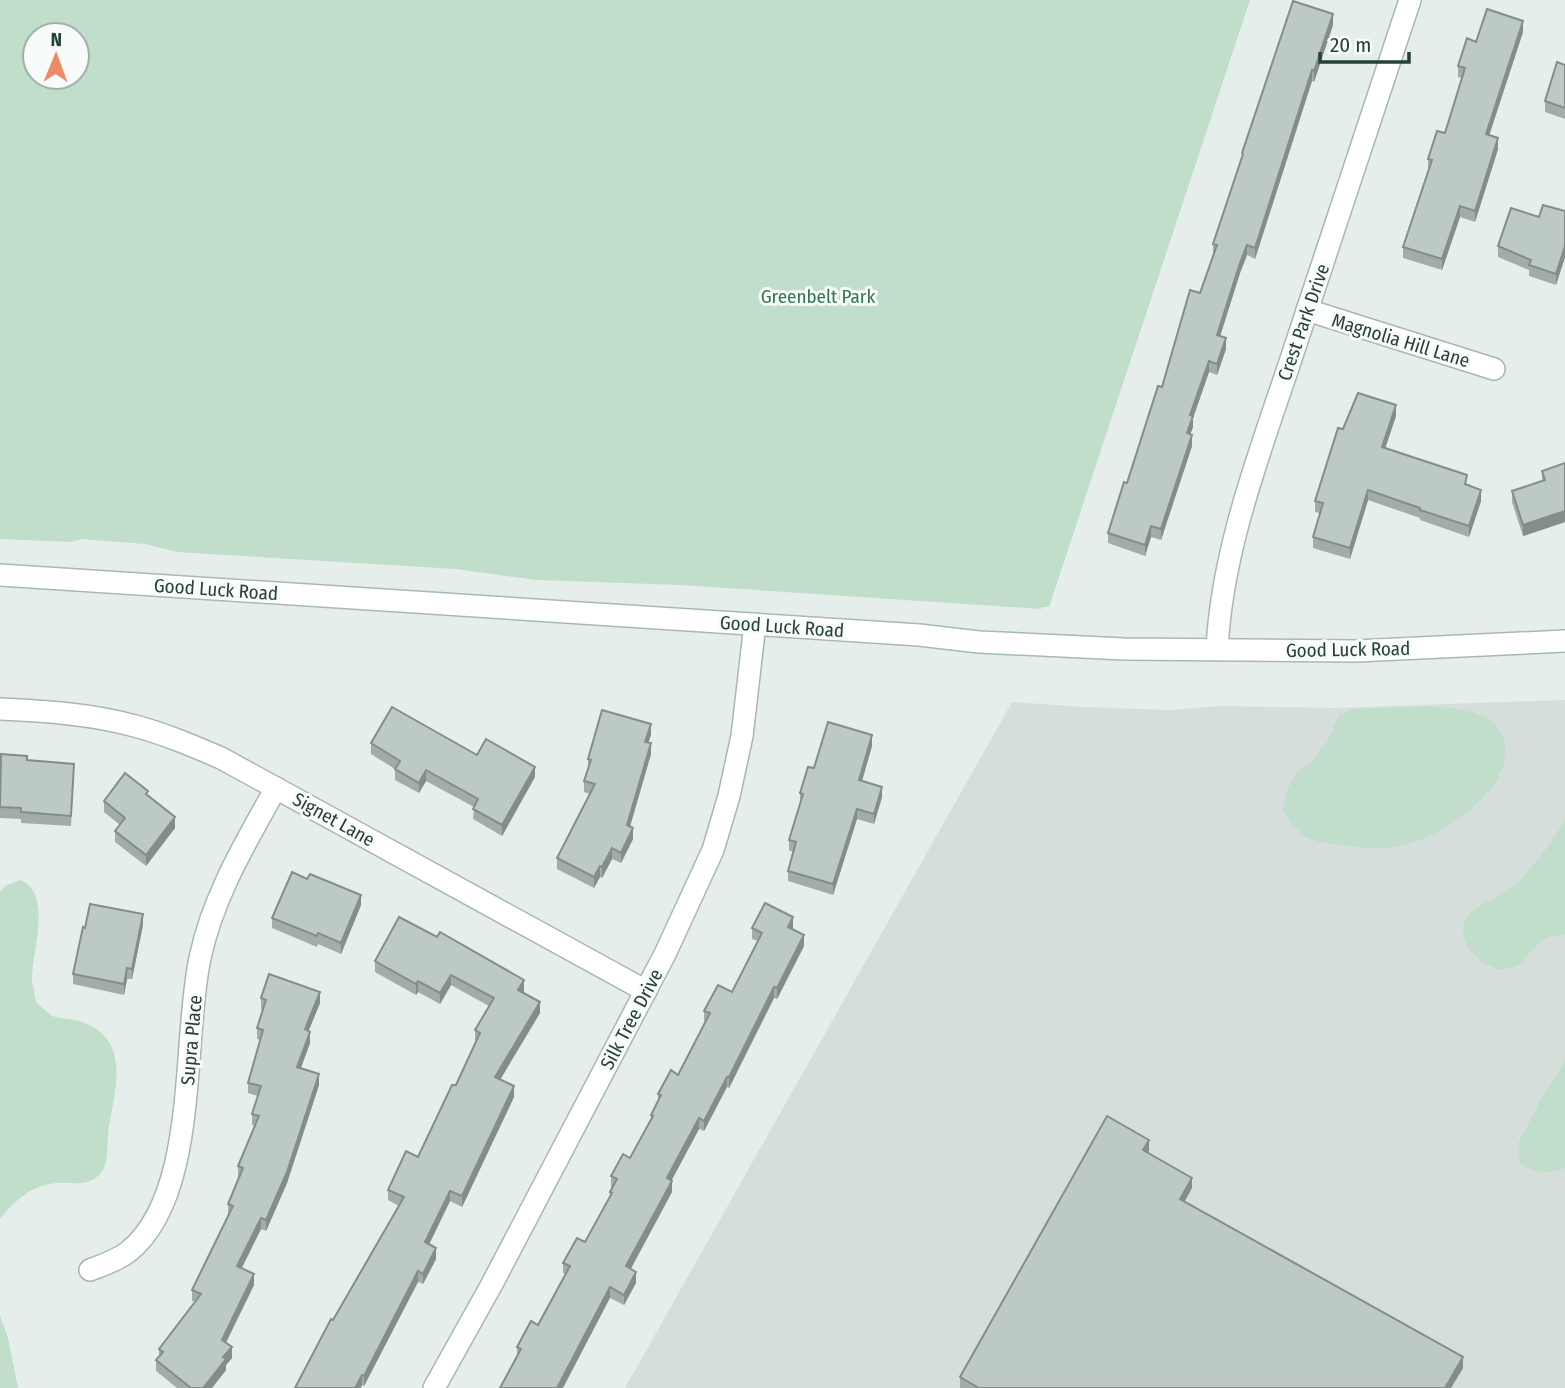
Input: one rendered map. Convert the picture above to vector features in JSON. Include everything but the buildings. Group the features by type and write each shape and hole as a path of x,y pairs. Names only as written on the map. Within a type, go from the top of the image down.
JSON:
{"street":[{"name":"Crest Park Drive","path":"1217,649 1219,616 1229,555 1410,0"},
{"name":"Magnolia Hill Lane","path":"1307,310 1494,369"},
{"name":"Good Luck Road","path":"0,575 919,635 979,642 1124,649 1356,651 1565,641"},
{"name":"Silk Tree Drive","path":"434,1388 492,1284 646,991 713,850 729,796 742,736 755,624"},
{"name":"Signet Lane","path":"0,709 64,714 133,725 171,737 221,758 646,991"},
{"name":"Supra Place","path":"90,1270 115,1261 130,1250 145,1233 166,1194 181,1134 193,997 201,956 213,915 229,876 276,788"}],"shaded area":[{"path":"1565,700 1565,1388 625,1388 1012,702 1170,710 1221,706 1334,708"}],"green space":[{"name":"Greenbelt Park","path":"0,0 1250,0 1049,607 1041,609 680,585 536,580 456,569 177,552 145,544 81,539 71,542 0,539"},
{"path":"1411,707 1466,711 1488,719 1501,732 1505,745 1505,760 1490,789 1478,802 1436,833 1404,845 1386,848 1326,843 1310,838 1297,829 1283,810 1287,790 1297,773 1326,744 1339,715 1354,709"},
{"path":"1565,820 1565,935 1543,940 1521,963 1513,967 1503,969 1487,965 1473,954 1468,946 1463,930 1465,922 1480,906 1507,891 1520,879 1541,855"},
{"path":"20,880 30,887 36,897 38,910 32,980 36,1002 53,1016 79,1021 96,1028 107,1038 113,1050 116,1079 106,1160 102,1172 88,1182 48,1184 32,1190 0,1219 0,892 5,886"},
{"path":"1565,1061 1565,1168 1553,1172 1536,1171 1520,1163 1518,1144 1542,1097"},
{"path":"0,1316 8,1338 18,1388 0,1388"}]}
